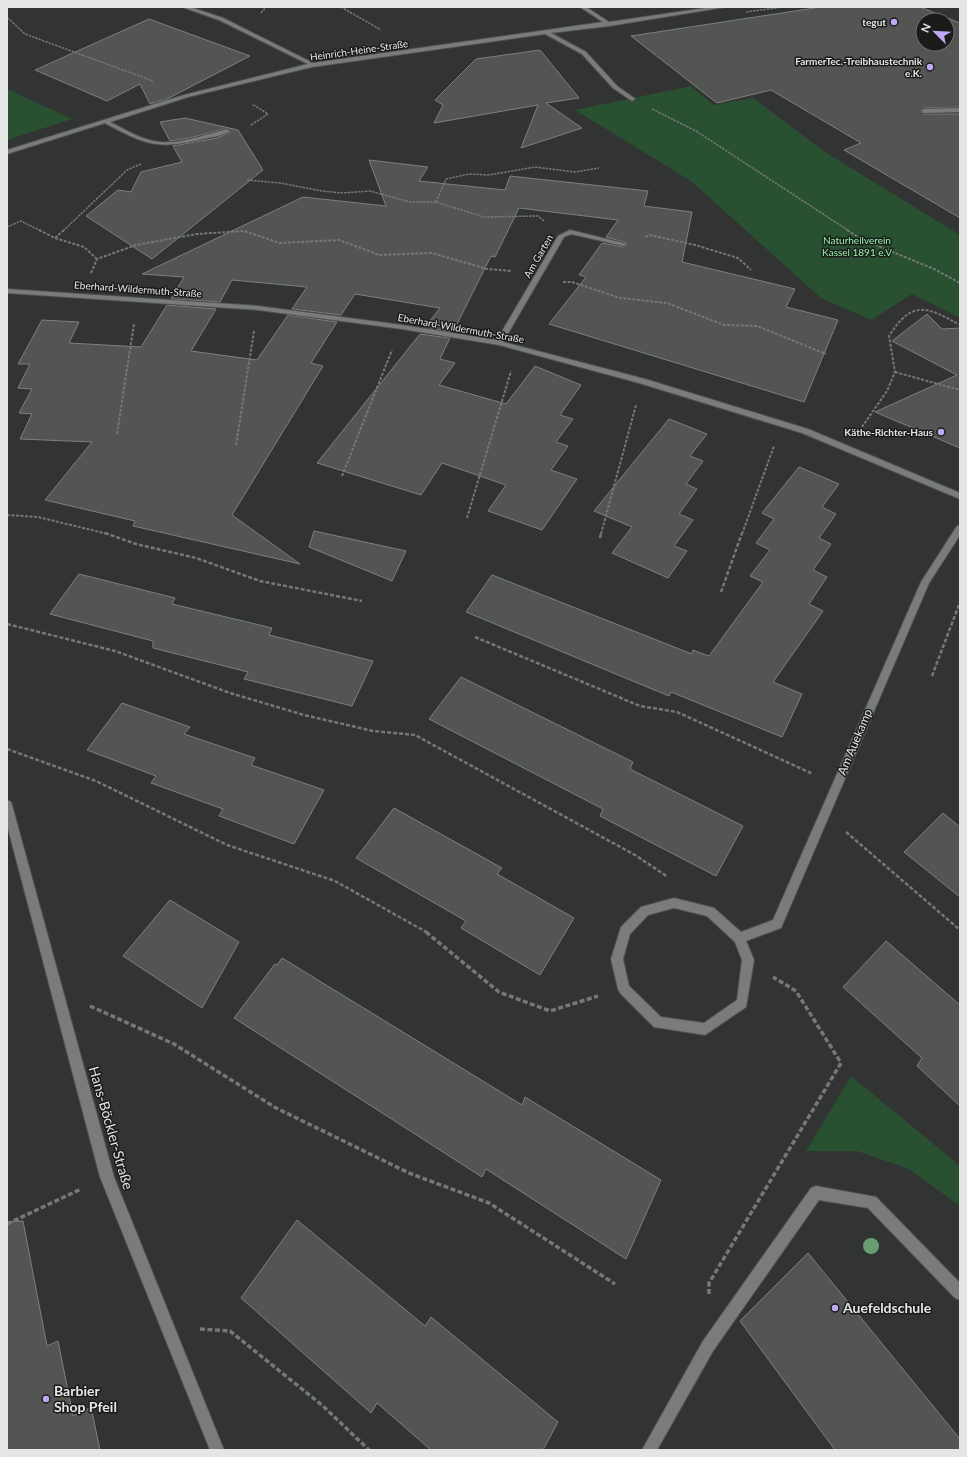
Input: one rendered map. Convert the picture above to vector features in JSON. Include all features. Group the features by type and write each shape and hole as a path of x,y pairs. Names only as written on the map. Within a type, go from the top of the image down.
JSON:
{"street":[{"path":"185,7 221,19 304,59 312,65"},
{"path":"583,7 609,24"},
{"name":"Heinrich-Heine-Straße","path":"7,152 186,96 312,65 723,7"},
{"path":"546,32 584,53 615,87 632,99"},
{"path":"924,111 960,110"},
{"path":"105,121 119,129 154,144 177,142 227,131"},
{"name":"Am Garten","path":"499,343 561,236 570,232 624,244"},
{"name":"Eberhard-Wildermuth-Straße","path":"7,291 258,308 402,327 499,343 642,381 805,431 960,496"},
{"name":"Am Auekamp","path":"738,938 777,924 925,582 960,528"},
{"name":"Hans-Böckler-Straße","path":"7,805 107,1177 217,1450"},
{"path":"674,904 710,912 738,938 748,960 742,1003 706,1029 658,1023 624,989 617,959 625,931 645,911 674,904"},
{"path":"649,1450 708,1346 816,1193 871,1202 960,1293"}],"path":[{"path":"341,7 381,31 398,53"},
{"path":"7,19 9,19 25,34 178,90 186,96"},
{"path":"632,99 696,130 860,239 934,270 960,283"},
{"path":"436,202 446,179 469,174 489,175 535,167 575,172 599,168"},
{"path":"247,180 280,183 322,191 342,193 370,191 410,202 436,202 484,218 538,216 547,224"},
{"path":"7,227 21,221 55,238 84,246 97,259"},
{"path":"107,254 136,245 196,234 244,231 280,243 339,240 379,255 432,253 487,269 514,271"},
{"path":"624,244 650,235 696,245 738,258 751,270"},
{"path":"560,282 572,282 620,298 667,303 724,325 757,326 826,354"},
{"path":"117,434 138,299"},
{"path":"236,446 258,308"},
{"path":"844,448 852,441 888,391 895,372 889,336 903,318 918,310 933,310 960,325"},
{"path":"342,476 402,327"},
{"path":"467,518 518,348"},
{"path":"895,372 960,390"},
{"path":"600,538 642,381"},
{"path":"721,592 782,424"},
{"path":"7,515 38,517 99,531 136,544 196,558 260,581 362,601"},
{"path":"932,676 960,602"},
{"path":"7,624 115,651 230,693 304,715 373,731 415,735 635,855 665,875 674,904"},
{"path":"475,637 640,706 677,712 837,785"},
{"path":"7,749 96,781 227,845 335,881 423,929 499,992 550,1011 624,989"},
{"path":"824,814 960,930"},
{"path":"708,1299 709,1283 841,1063 796,991 748,960"},
{"path":"57,991 174,1044 276,1108 409,1173 489,1203 615,1284"},
{"path":"7,1224 107,1177"},
{"path":"167,1327 230,1331 323,1406 369,1450"}],"green space":[{"name":"Naturheilverein Kassel 1891 e.V","path":"691,86 713,105 753,98 825,152 960,235 960,318 912,294 871,320 821,298 691,181 575,110"},
{"path":"7,89 72,119 7,140"},
{"path":"851,1076 960,1166 960,1206 909,1169 857,1151 806,1151"}],"building":[{"path":"821,7 920,7 932,12 915,12 915,52 955,52 955,21 960,23 960,107 924,108 920,111 924,114 960,114 960,218 844,150 861,143 771,90 717,103 631,36"},
{"path":"149,19 250,56 167,99 150,104 140,84 107,101 35,70"},
{"path":"540,50 579,98 546,103 582,128 521,148 538,105 434,123 443,105 435,100 476,59"},
{"path":"185,118 238,130 263,170 152,259 86,216 118,190 131,192 141,172 182,162 173,146 217,138 231,132 227,128 190,138 170,141 160,122"},
{"path":"369,160 428,167 419,181 505,190 510,176 648,191 644,206 692,212 682,262 795,289 786,307 838,320 804,402 549,324 586,277 579,275 602,243 624,247 628,244 606,237 618,220 519,208 495,257 491,256 453,332 425,327 440,308 355,294 341,315 292,309 307,287 232,280 220,302 171,299 184,277 142,274 303,197 386,206"},
{"path":"167,305 216,309 191,351 257,360 288,315 337,322 311,363 323,366 232,515 300,564 133,526 135,521 45,500 92,442 20,439 32,414 19,413 32,389 18,388 30,364 18,364 42,320 79,322 69,343 141,347"},
{"path":"927,314 942,329 960,328 960,448 875,412 957,375 892,341"},
{"path":"420,334 450,338 440,359 455,363 439,385 506,404 535,366 581,385 560,415 573,419 556,442 568,446 551,470 577,479 542,530 488,511 506,485 442,463 421,495 317,463"},
{"path":"669,419 707,434 690,456 703,461 686,484 697,489 679,514 693,520 674,546 687,551 668,578 612,553 632,527 594,511"},
{"path":"799,467 839,484 822,507 836,514 819,538 831,544 813,570 827,577 809,604 823,611 773,682 802,694 782,737 671,692 669,696 466,612 492,575 692,654 693,650 709,656 763,582 750,576 770,550 756,543 774,519 762,513"},
{"path":"314,531 406,551 392,581 309,547"},
{"path":"79,574 175,598 172,604 272,628 269,635 373,661 352,706 244,679 248,672 153,648 153,641 50,614"},
{"path":"461,677 633,762 630,769 743,826 716,876 600,816 603,809 429,719"},
{"path":"122,703 190,727 184,734 255,758 251,765 324,790 294,844 219,816 223,809 151,783 156,776 87,750"},
{"path":"394,808 502,868 497,874 574,918 540,975 461,928 466,921 356,858"},
{"path":"943,813 960,827 960,897 904,852"},
{"path":"170,900 239,942 202,1008 123,956"},
{"path":"886,941 960,1005 960,1106 917,1066 922,1058 843,987"},
{"path":"282,958 522,1105 525,1097 661,1180 626,1259 486,1169 482,1177 234,1018 275,964 277,965"},
{"path":"297,1220 425,1326 431,1317 558,1422 543,1450 431,1450 377,1403 371,1413 241,1298"},
{"path":"23,1221 47,1346 58,1341 73,1416 91,1407 100,1450 7,1450 7,1222"},
{"path":"808,1253 960,1439 960,1450 835,1450 740,1321"}],"place":[{"name":"tegut","path":"894,22"},
{"name":"FarmerTec.-Treibhaustechnik e.K.","path":"930,67"},
{"name":"Käthe-Richter-Haus","path":"941,432"},
{"name":"Auefeldschule","path":"835,1308"},
{"name":"Barbier Shop Pfeil","path":"46,1399"}]}
